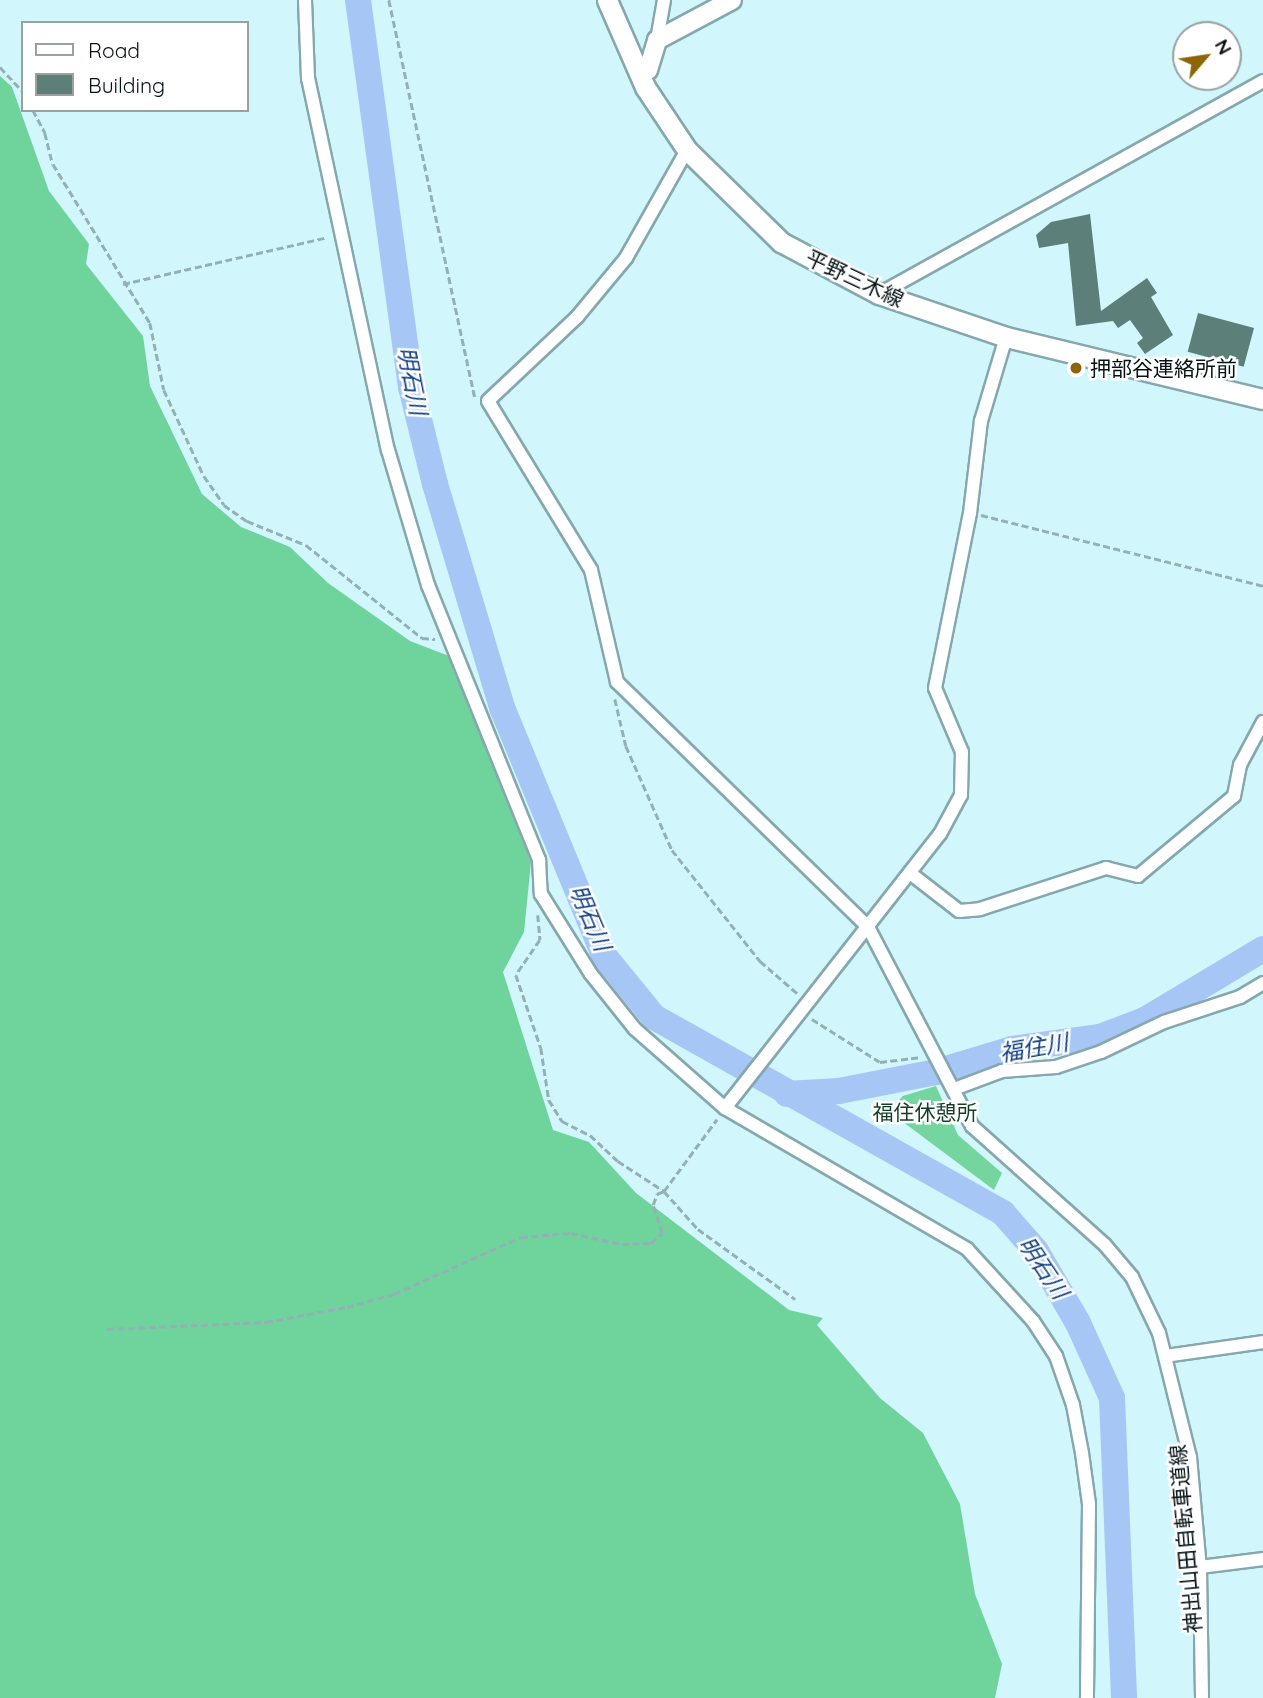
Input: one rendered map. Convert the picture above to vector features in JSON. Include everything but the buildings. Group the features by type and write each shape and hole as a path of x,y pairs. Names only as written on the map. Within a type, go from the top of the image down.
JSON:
{"main road":[{"name":"平野三木線","path":"607,0 687,150 782,242 879,294 1006,337 1263,398"},
{"path":"647,78 657,40 732,0"}],"street":[{"path":"305,0 308,78 339,235 366,333 388,450 428,585 539,860 541,894 592,974 635,1029 725,1108 967,1249 1011,1293 1056,1356 1073,1405 1089,1504 1087,1698"},
{"path":"657,40 664,0"},
{"path":"879,294 1263,81"},
{"path":"687,150 626,258 577,317 488,401 591,570 617,681 868,927 972,1126 1105,1245 1132,1277 1159,1333 1190,1457 1200,1567 1202,1698"},
{"path":"725,1108 940,834 961,796 962,751 935,688 970,513 981,421 1006,337"},
{"path":"910,873 959,911 980,909 1107,868 1138,876 1234,796 1240,765 1263,722"},
{"path":"954,1089 1002,1072 1056,1067 1101,1052 1164,1022 1240,997 1263,983"},
{"path":"1165,1356 1263,1342"},
{"path":"1200,1567 1263,1559"}],"path":[{"path":"0,67 21,90"},
{"path":"34,112 45,133 53,164 123,284 150,323 164,390 204,476 224,505 247,521 306,545 422,638 450,640"},
{"path":"123,284 339,235"},
{"path":"970,513 1263,586"},
{"path":"541,894 540,940 516,975 541,1048 549,1100 562,1121 590,1135 618,1161 664,1191 698,1229 796,1299"},
{"path":"107,1329 266,1322 347,1307 394,1294 521,1237 571,1233 622,1244 651,1243 662,1233 653,1205 657,1194 664,1191 725,1108"}],"green space":[{"path":"0,76 12,87 49,191 89,244 86,264 143,336 150,386 202,494 241,527 290,547 328,583 410,641 449,656 531,862 524,932 503,972 553,1130 589,1142 636,1193 789,1310 823,1318 817,1325 880,1398 923,1433 960,1504 975,1594 1002,1664 995,1698 0,1698"},
{"name":"福住休憩所","path":"936,1086 958,1135 1002,1173 994,1190 895,1116 896,1103 903,1096"}],"waterway":[{"name":"明石川","path":"358,0 411,387 435,484 503,710 605,957 654,1017 1003,1213 1036,1251 1078,1323 1112,1398 1124,1698"},
{"name":"福住川","path":"787,1094 839,1091 936,1072 1012,1049 1100,1037 1145,1020 1263,949"}],"place":[{"name":"押部谷連絡所前","path":"1076,368"}]}
